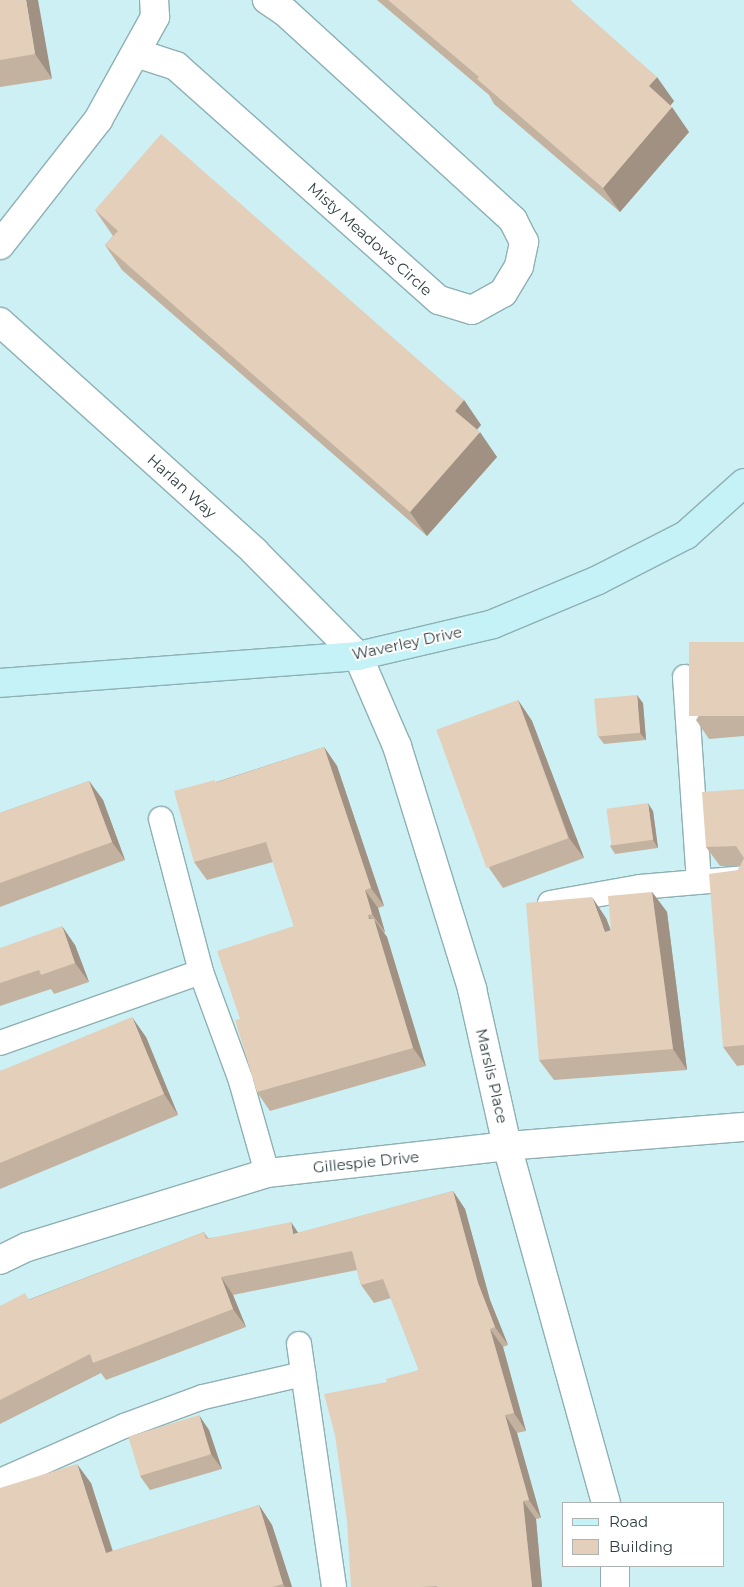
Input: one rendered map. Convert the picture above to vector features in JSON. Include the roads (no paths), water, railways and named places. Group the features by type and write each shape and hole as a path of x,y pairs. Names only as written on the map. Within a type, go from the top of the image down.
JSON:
{"street":[{"path":"0,245 98,120 155,17 154,0"},
{"name":"Misty Meadows Circle","path":"136,53 176,66 439,300 472,310 504,293 519,266 524,242 513,220 285,12 267,0"},
{"name":"Harlan Way","path":"0,322 255,552 358,656"},
{"name":"Waverley Drive","path":"0,683 358,656 493,624 598,580 686,536 744,482"},
{"name":"Marslis Place","path":"358,656 397,746 472,989 507,1146 606,1502"},
{"name":"Gillespie Drive","path":"0,1260 27,1247 267,1173 507,1146 744,1127"},
{"path":"615,1567 616,1587"}],"lane":[{"path":"685,677 699,882"},
{"path":"162,819 201,972 240,1082 267,1173"},
{"path":"550,903 640,887 744,878"},
{"path":"0,1043 201,972"},
{"path":"299,1344 334,1587"},
{"path":"0,1482 124,1426 203,1397 303,1374"}]}
